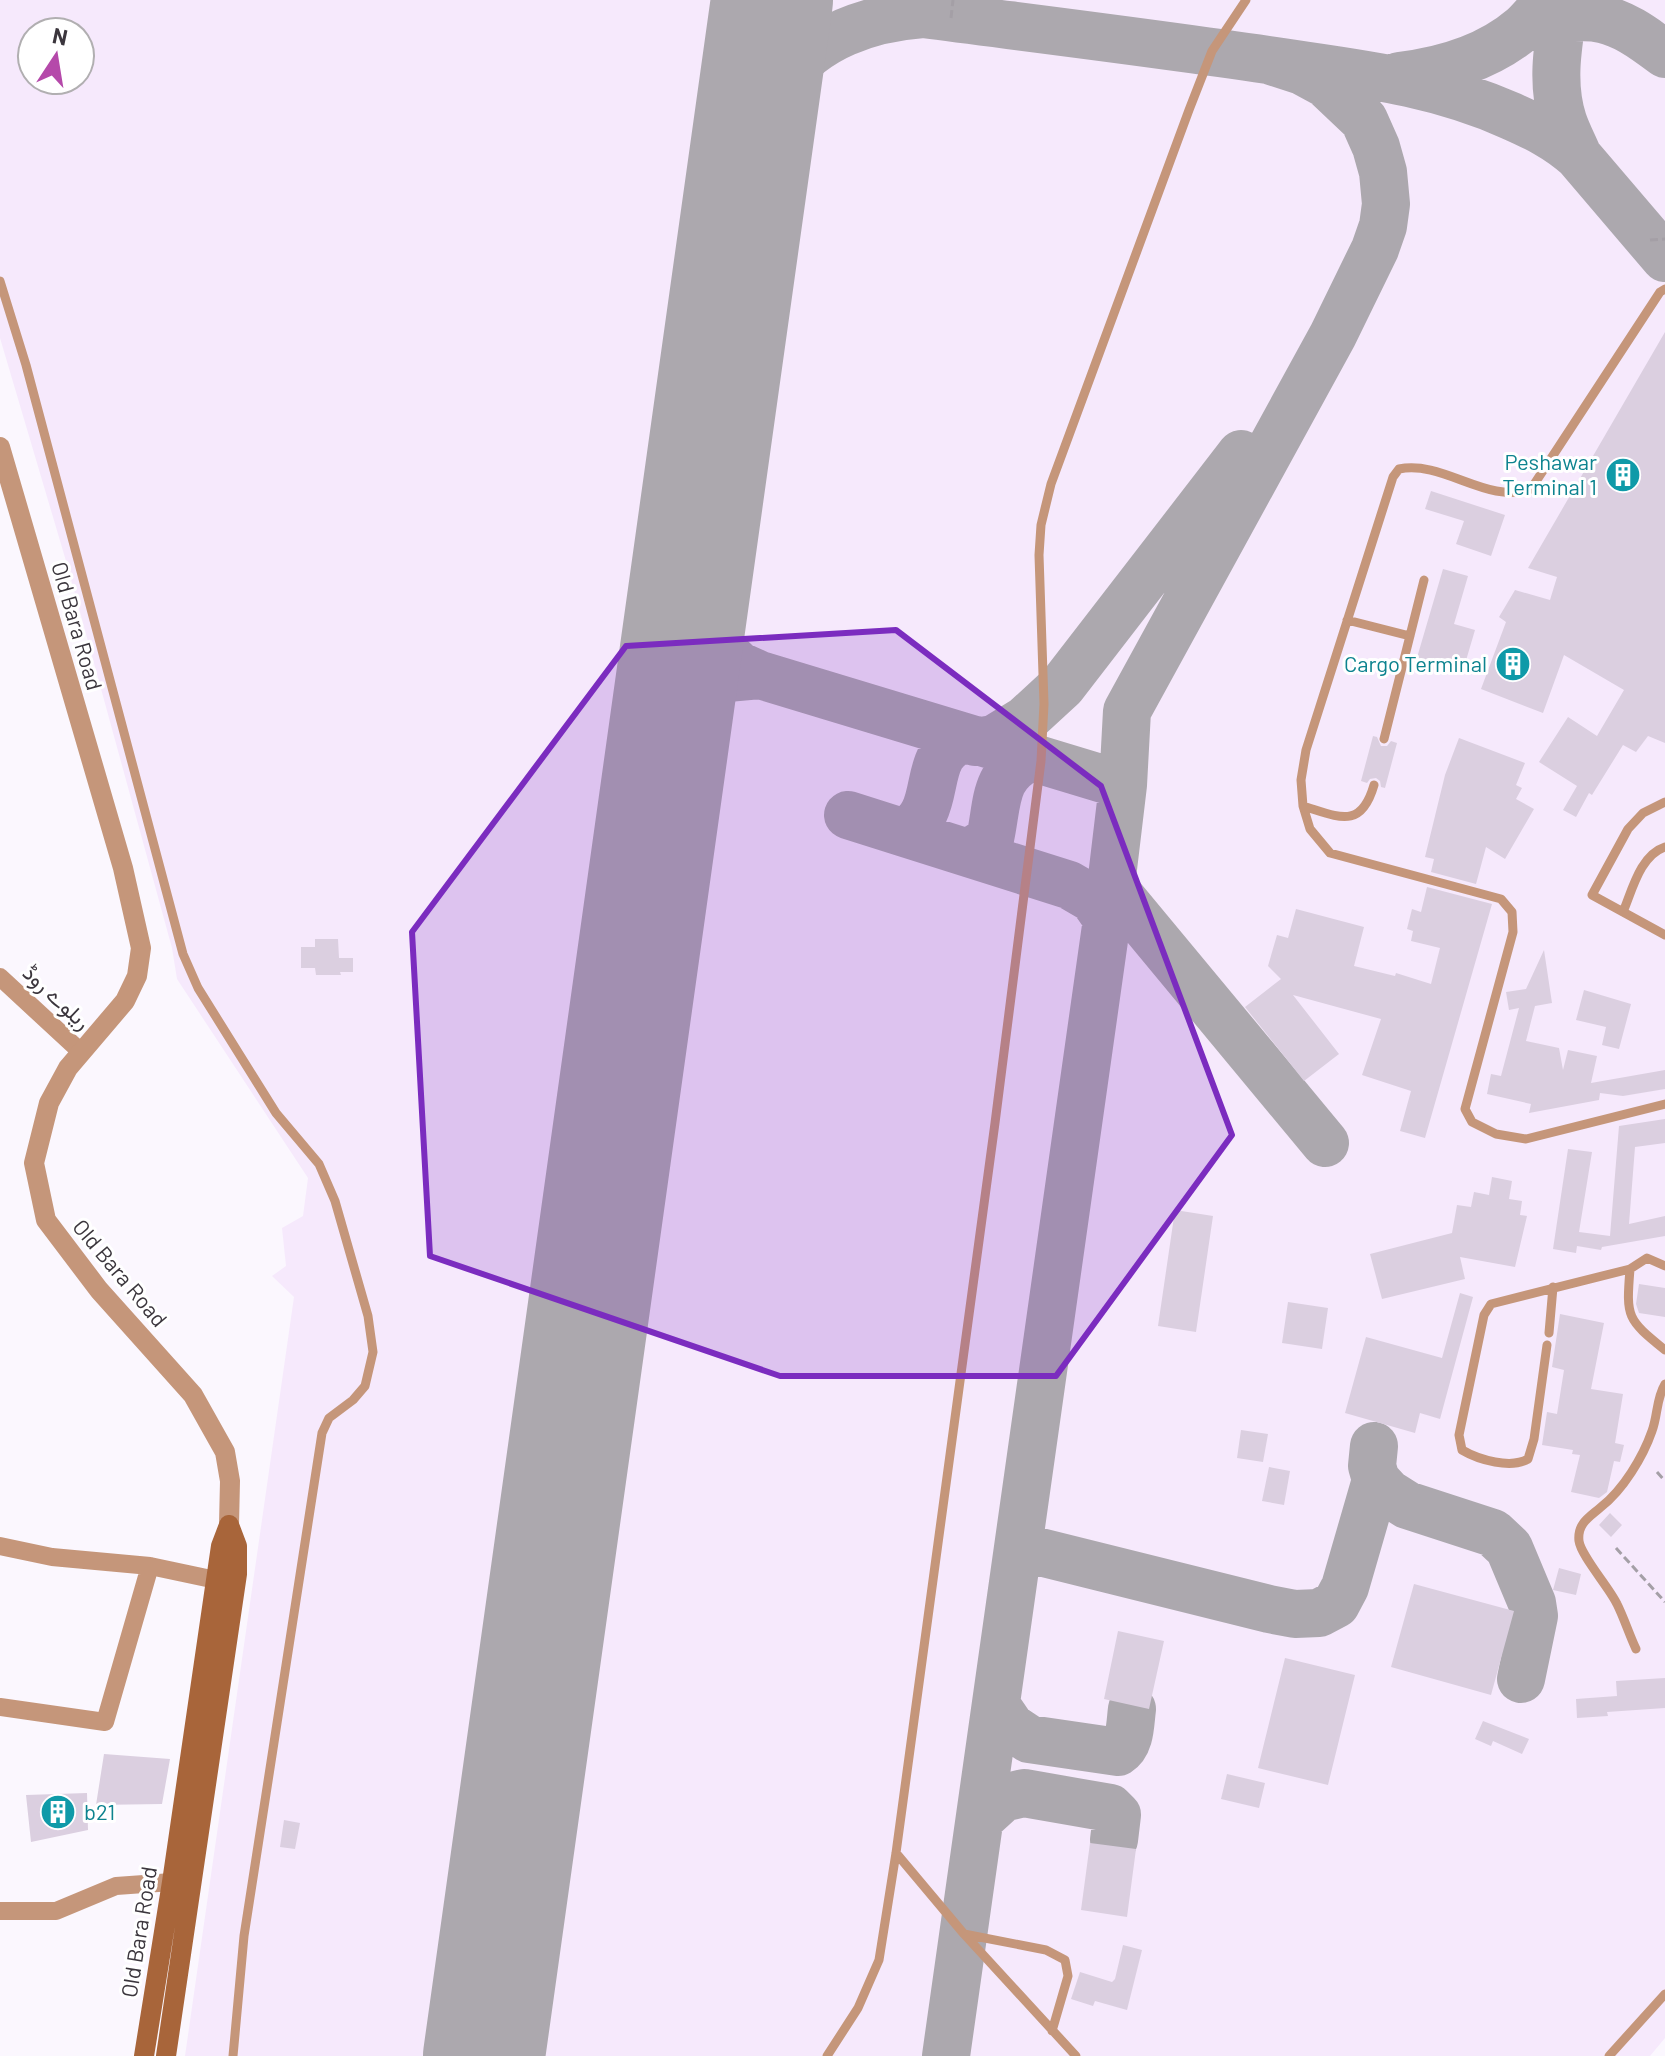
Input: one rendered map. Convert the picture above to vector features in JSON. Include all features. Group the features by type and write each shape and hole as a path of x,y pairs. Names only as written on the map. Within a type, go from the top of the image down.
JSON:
{"main road":[{"name":"Old Bara Road","path":"144,2056 221,1546 229,1525"},
{"path":"166,2056 237,1574 237,1546 229,1525"}],"street":[{"name":"Old Bara Road","path":"0,447 123,868 141,948 137,976 125,1001 68,1068 49,1103 34,1163 46,1220 99,1290 193,1395 225,1452 230,1481 229,1525"},
{"name":"ریلوے روڈ","path":"0,977 81,1052"},
{"path":"0,1546 52,1557 150,1566 216,1580"},
{"path":"0,1707 60,1718 105,1722 150,1566"},
{"path":"0,1911 56,1911 116,1886 172,1882"}],"lane":[{"path":"827,2056 858,2008 879,1960 896,1853 1041,761 1044,704 1038,584 1041,525 1051,484 1212,51 1246,0"},
{"path":"0,281 26,365 183,954 198,988 276,1113 319,1164 335,1201 368,1316 373,1352 365,1386 353,1400 329,1418 322,1433 244,1936 233,2056"},
{"path":"1665,289 1660,292 1531,489 1516,495 1415,466 1399,469 1393,477 1306,750 1301,780 1303,806 1310,829 1330,853 1501,899 1512,912 1513,932 1465,1109 1472,1122 1496,1134 1526,1139 1665,1104"},
{"path":"1384,739 1424,580"},
{"path":"1347,620 1410,636"},
{"path":"1303,806 1350,818 1369,803 1374,785"},
{"path":"1665,802 1643,813 1628,829 1592,895 1665,935"},
{"path":"1623,912 1643,865 1665,847"},
{"path":"1547,1345 1534,1439 1528,1459 1509,1464 1462,1450 1459,1435 1487,1308 1497,1301 1630,1269 1647,1258 1665,1266"},
{"path":"1630,1269 1627,1306 1631,1319 1665,1350"},
{"path":"1549,1333 1553,1287"},
{"path":"1636,1649 1617,1605 1579,1542 1580,1531 1583,1522 1617,1492 1646,1446 1665,1384"},
{"path":"896,1853 964,1934 1076,2056"},
{"path":"964,1934 1046,1950 1065,1960 1068,1976 1052,2031"},
{"path":"1609,2056 1665,1994"}],"path":[{"path":"951,18 953,0"},
{"path":"1650,240 1665,239"},
{"path":"1657,1472 1665,1481"},
{"path":"1616,1548 1665,1602"}],"highlighted area":[{"path":"896,630 1101,786 1232,1135 1056,1376 780,1376 430,1256 412,932 626,646"}],"shaded area":[{"path":"0,0 1665,0 1665,2038 1650,2056 185,2056 294,1297 272,1276 286,1266 282,1228 303,1216 308,1178 177,979 172,948 66,561 0,338"}],"building":[{"name":"Peshawar Terminal 1","path":"1665,332 1665,743 1648,736 1636,752 1623,745 1576,817 1563,810 1577,786 1539,762 1568,717 1597,736 1624,690 1564,655 1543,713 1481,689 1506,622 1499,617 1515,590 1550,600 1557,577 1528,568"},
{"path":"1431,491 1505,515 1491,556 1456,544 1464,521 1425,509"},
{"path":"1443,569 1468,576 1454,624 1475,630 1462,674 1416,661"},
{"path":"1373,736 1377,737 1381,746 1387,746 1391,741 1397,743 1385,788 1376,778 1367,783 1361,781"},
{"path":"1459,738 1525,763 1516,785 1522,788 1516,799 1534,809 1505,859 1486,847 1476,884 1431,872 1434,859 1425,857 1445,775"},
{"path":"1427,887 1492,904 1425,1138 1400,1131 1411,1091 1362,1075 1381,1019 1293,995 1339,1054 1304,1081 1245,1007 1281,979 1268,966 1277,935 1288,938 1296,909 1364,927 1354,966 1395,976 1396,973 1431,984 1440,948 1411,941 1413,931 1407,929 1412,909 1421,912"},
{"path":"315,939 338,939 339,958 353,958 353,972 316,975 315,968 301,968 301,947 315,947"},
{"path":"1544,950 1552,1003 1535,1006 1526,1041 1559,1048 1563,1070 1568,1050 1597,1056 1591,1083 1665,1070 1665,1089 1623,1096 1600,1093 1599,1100 1529,1113 1531,1104 1487,1094 1491,1074 1501,1076 1519,1008 1509,1010 1506,992 1526,989"},
{"path":"1584,990 1631,1004 1619,1049 1602,1045 1606,1027 1576,1020"},
{"path":"1665,1119 1665,1143 1635,1147 1629,1224 1665,1216 1665,1236 1602,1247 1601,1250 1577,1246 1576,1253 1553,1249 1568,1149 1592,1152 1579,1232 1610,1236 1619,1126"},
{"path":"1492,1177 1512,1181 1509,1199 1522,1201 1520,1215 1527,1216 1515,1267 1460,1257 1465,1279 1382,1299 1370,1254 1452,1233 1457,1205 1471,1207 1474,1192 1489,1195"},
{"path":"1175,1210 1213,1216 1196,1332 1158,1326"},
{"path":"1639,1284 1665,1288 1665,1317 1639,1313 1636,1304"},
{"path":"1460,1293 1473,1297 1440,1419 1420,1413 1415,1433 1345,1413 1366,1337 1442,1358"},
{"path":"1288,1302 1328,1308 1322,1349 1282,1343"},
{"path":"1560,1314 1604,1323 1591,1389 1623,1394 1615,1443 1624,1445 1620,1462 1614,1461 1607,1492 1599,1498 1571,1492 1580,1455 1572,1454 1573,1450 1542,1445 1547,1412 1557,1414 1564,1370 1552,1367"},
{"path":"1241,1430 1268,1434 1263,1462 1237,1458"},
{"path":"1269,1467 1290,1471 1284,1505 1262,1501"},
{"path":"1610,1513 1622,1525 1611,1537 1599,1525"},
{"path":"1559,1568 1581,1574 1576,1595 1553,1590"},
{"path":"1414,1584 1514,1611 1491,1695 1391,1667"},
{"path":"1118,1631 1164,1641 1149,1709 1104,1699"},
{"path":"1285,1658 1355,1675 1328,1785 1258,1768"},
{"path":"1665,1678 1665,1708 1607,1712 1608,1716 1577,1718 1576,1699 1617,1696 1616,1681"},
{"path":"1483,1721 1529,1739 1522,1754 1493,1741 1491,1746 1475,1739"},
{"path":"104,1754 170,1759 162,1804 96,1805"},
{"path":"1227,1774 1265,1783 1259,1808 1221,1799"},
{"name":"b21","path":"87,1793 88,1830 31,1842 26,1795"},
{"path":"284,1820 300,1823 295,1849 280,1847"},
{"path":"1090,1843 1136,1849 1127,1917 1081,1910"},
{"path":"1123,1945 1142,1950 1127,2010 1095,2001 1093,2006 1071,1999 1080,1972 1112,1982 1115,1979"}],"taxiway":[{"path":"1399,76 1448,66 1480,55 1523,28 1549,0"},
{"path":"1565,0 1557,60 1557,91 1563,121 1578,156"},
{"path":"752,143 778,88 811,52 827,41 864,25 923,14 1331,69 1391,79 1451,94 1520,120 1546,133 1578,156 1665,258"},
{"path":"1533,25 1573,18 1603,19 1632,31 1665,54"},
{"path":"946,2056 1107,919 1123,785 1127,711 1333,335 1383,226 1386,204 1383,172 1364,120 1326,84 1302,71 1268,60"},
{"path":"975,742 994,739 1025,720 1062,686 1241,454"},
{"path":"685,613 738,665 760,675 1123,785"},
{"path":"674,690 694,681 760,675"},
{"path":"904,832 917,823 925,810 941,756 950,746 965,739"},
{"path":"970,852 990,839 1003,782 1017,765 1029,758"},
{"path":"848,815 1069,885 1093,899 1107,919"},
{"path":"1111,885 1325,1143"},
{"path":"1020,1547 1269,1609 1295,1614 1319,1613 1336,1604 1345,1587 1376,1480 1372,1466 1374,1446"},
{"path":"1376,1480 1388,1493 1407,1505 1493,1533 1509,1548 1532,1603 1534,1616 1521,1679"},
{"path":"996,1705 1011,1727 1029,1739 1118,1752 1128,1739 1132,1709"},
{"path":"981,1818 1003,1798 1024,1793 1110,1808 1117,1815 1114,1840"}],"runway":[{"path":"484,2056 772,0"}],"place":[{"name":"Peshawar Terminal 1","path":"1623,475"},
{"name":"Cargo Terminal","path":"1513,664"},
{"name":"b21","path":"58,1812"}]}
